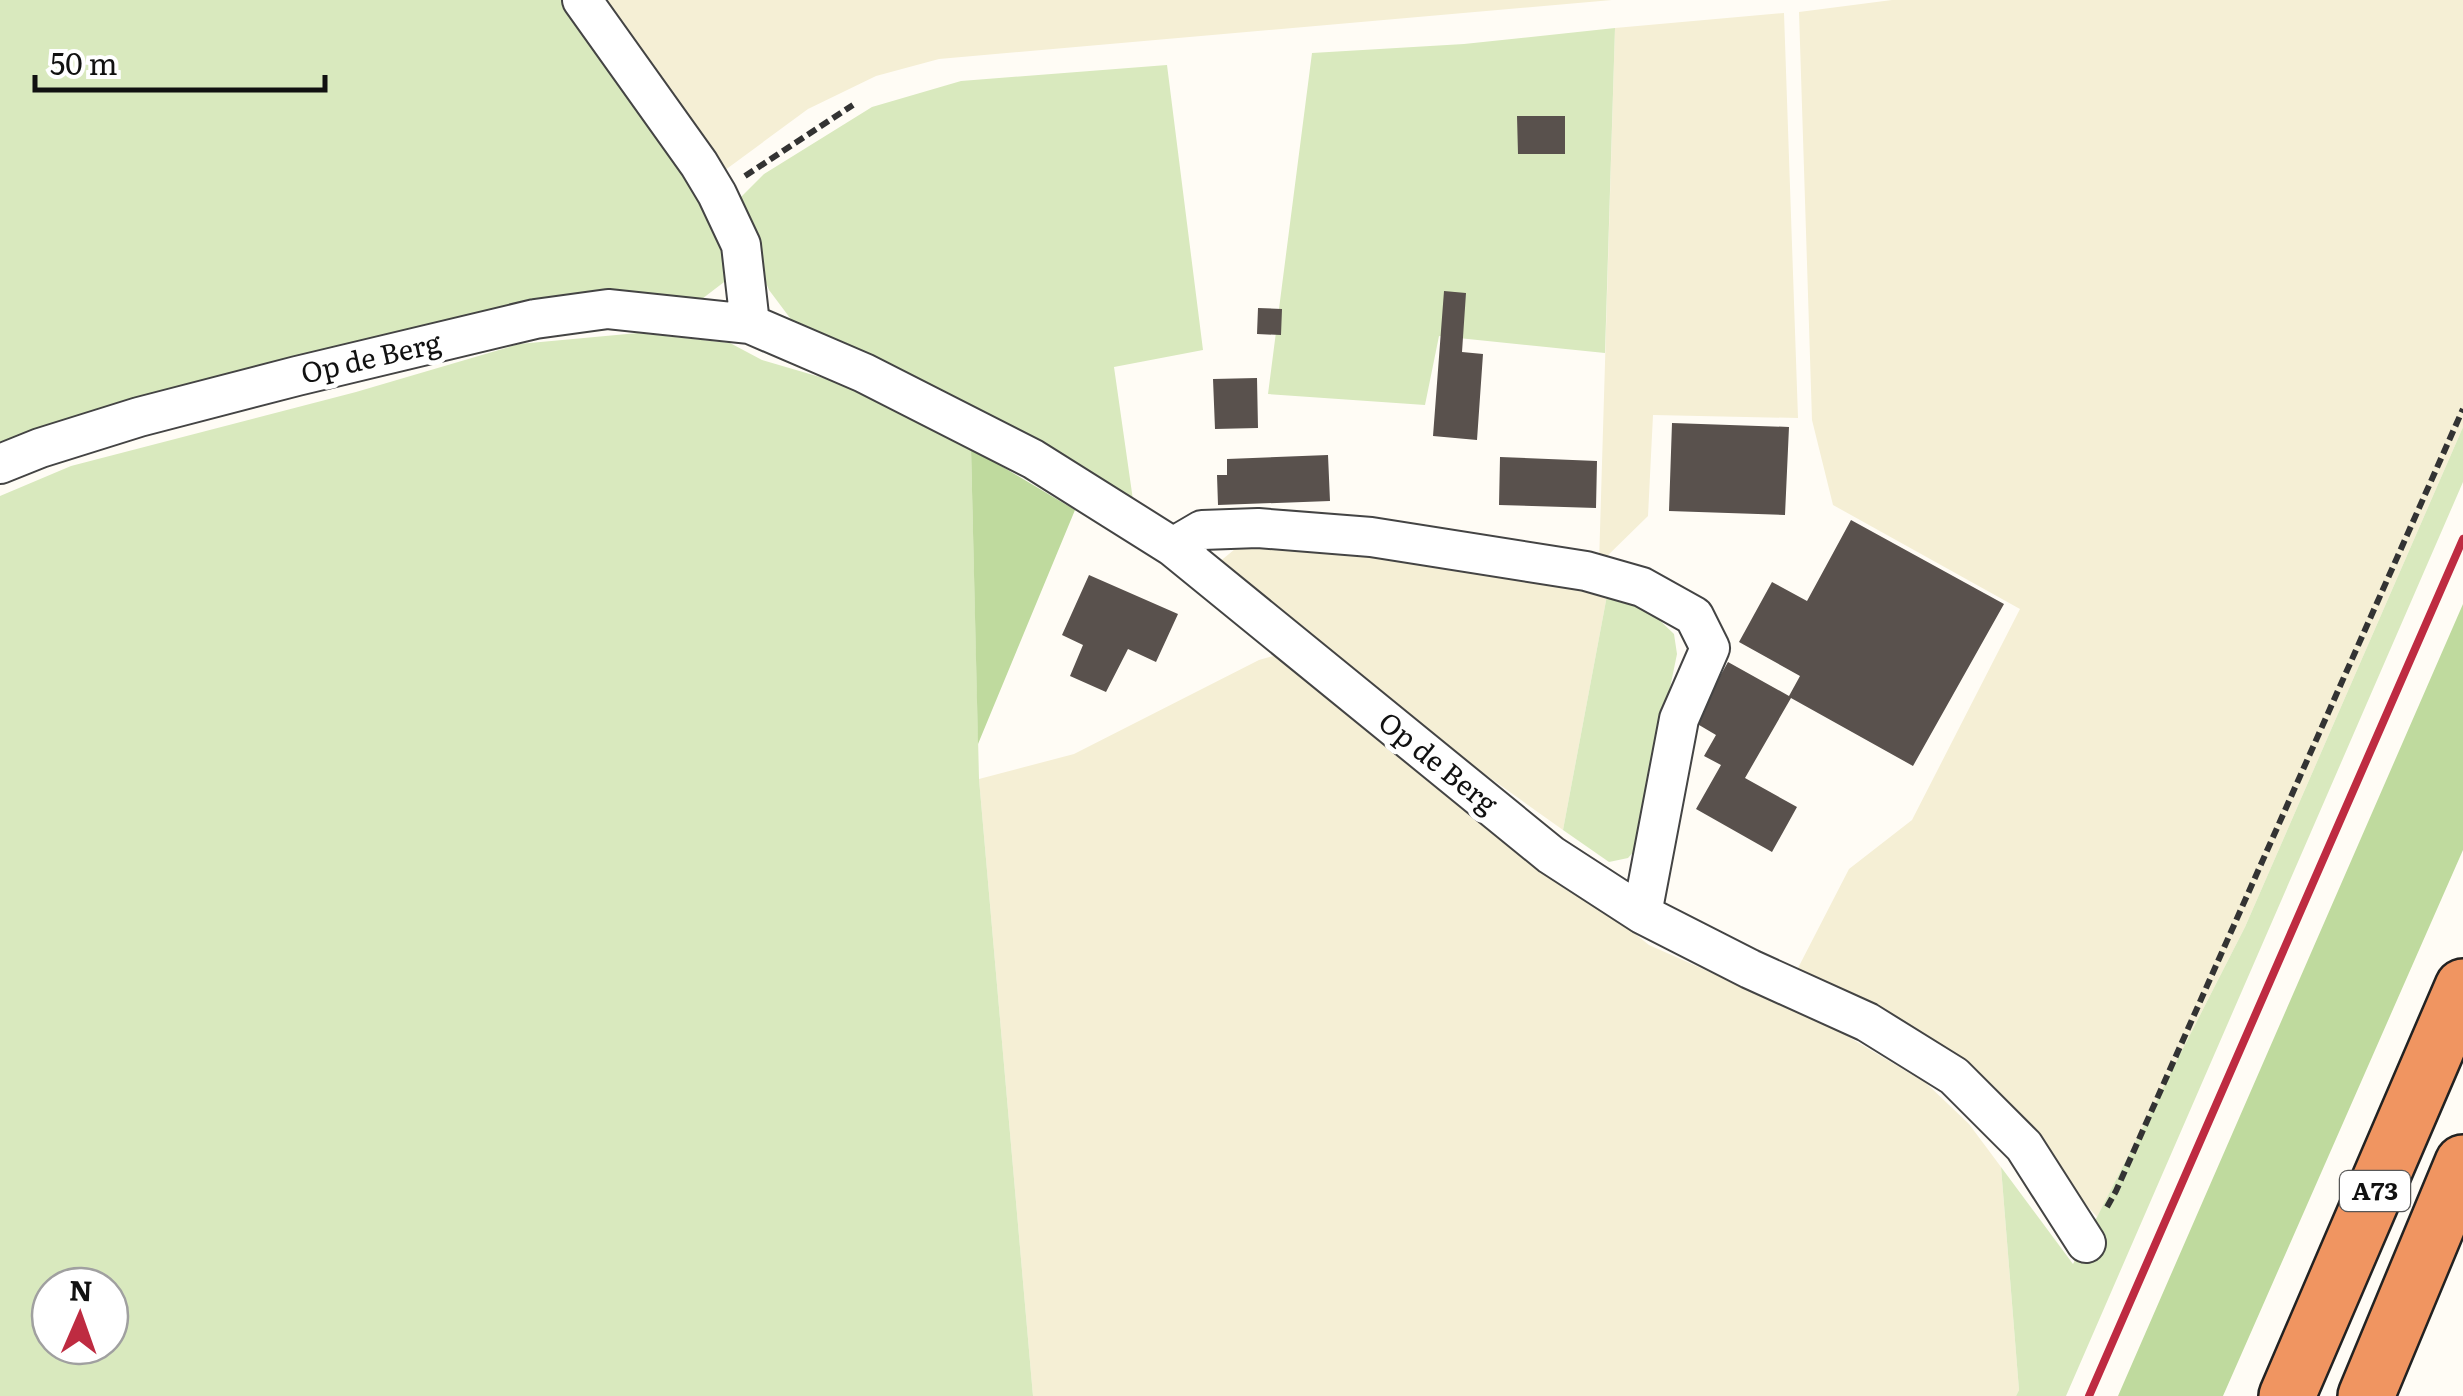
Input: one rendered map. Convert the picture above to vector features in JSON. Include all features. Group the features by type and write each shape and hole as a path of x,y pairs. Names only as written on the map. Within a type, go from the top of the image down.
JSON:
{"highway":[{"name":"A73","path":"2287,1396 2463,987"},
{"name":"A73","path":"2366,1396 2463,1163"}],"street":[{"path":"582,0 717,194 741,246 750,324"},
{"name":"Op de Berg","path":"0,464 140,417 535,319 608,309 750,324 864,372 1033,459 1173,547 1550,855 1642,914 1867,1022 1954,1076 2024,1146 2086,1243"},
{"path":"1173,547 1202,530 1258,528 1371,537 1586,572 1642,587 1694,616 1710,648 1680,719 1642,914"}],"path":[{"path":"717,194 853,105"},
{"path":"2086,1243 2116,1191 2463,409"}],"shaded area":[{"path":"592,0 1612,0 939,59 876,76 808,109 717,176"},
{"path":"1892,0 2463,0 2463,427 2245,927 2097,1217 1989,1094 1933,1043 1798,968 1849,869 1912,820 2020,609 1833,505 1812,420 1799,12"},
{"path":"1784,13 1798,418 1653,415 1648,516 1599,564 1615,28"},
{"path":"1246,540 1443,559 1608,590 1563,830 1385,703 1218,563"},
{"path":"1284,653 1649,945 1827,1024 1926,1083 1969,1124 2001,1167 2019,1390 2016,1396 1033,1396 979,779 1074,754 1259,660"}],"green space":[{"path":"0,0 569,0 589,23 728,244 728,279 698,302 0,456"},
{"path":"1615,28 1605,353 1439,336 1425,405 1268,394 1312,53 1464,44"},
{"path":"1167,65 1203,350 1114,367 1133,500 796,326 769,290 734,204 764,174 872,107 961,81"},
{"path":"638,333 730,343 762,360 854,387 971,448 979,779 1033,1396 0,1396 0,496 71,466 356,392 519,344"},
{"path":"2463,427 2463,482 2066,1396 2016,1396 2019,1390 2001,1167 2073,1264 2245,927"},
{"path":"971,448 1075,510 978,744"},
{"path":"1608,590 1650,611 1674,634 1677,654 1637,848 1628,858 1609,862 1563,830"},
{"path":"2463,604 2463,850 2223,1396 2118,1396"}],"building":[{"path":"1517,116 1565,116 1565,154 1518,154"},
{"path":"1444,291 1466,293 1462,352 1483,354 1477,440 1433,436"},
{"path":"1258,308 1282,309 1281,335 1257,334"},
{"path":"1257,378 1258,428 1215,429 1213,379"},
{"path":"1672,423 1789,427 1785,515 1669,511"},
{"path":"1328,455 1330,501 1218,505 1217,475 1227,475 1227,459"},
{"path":"1500,457 1597,461 1596,508 1499,505"},
{"path":"1851,520 2004,604 1913,766 1791,698 1745,778 1797,807 1772,852 1696,809 1721,765 1704,756 1716,735 1694,722 1728,662 1789,696 1800,676 1739,642 1772,582 1807,601"},
{"path":"1089,575 1178,614 1156,662 1128,649 1106,692 1070,676 1083,645 1062,635"}],"railway":[{"path":"2089,1396 2463,539"}]}
